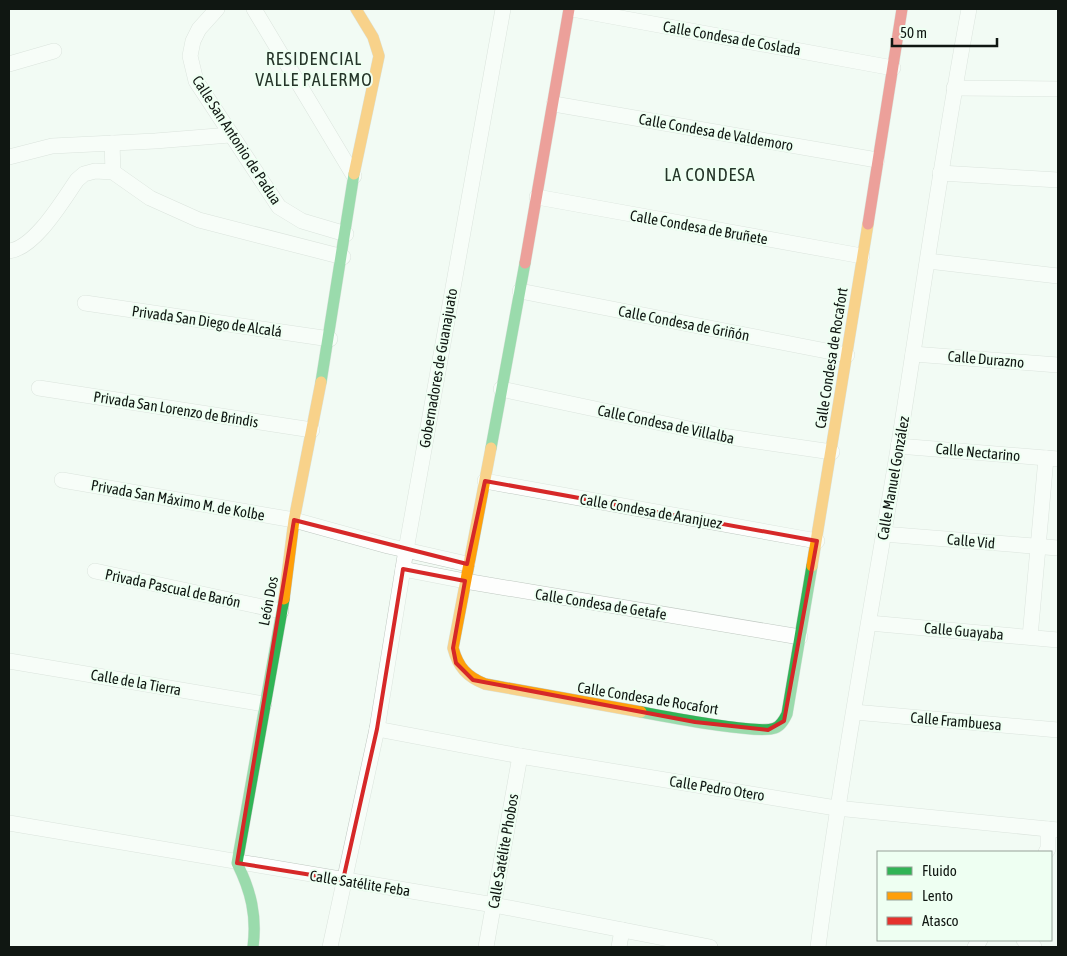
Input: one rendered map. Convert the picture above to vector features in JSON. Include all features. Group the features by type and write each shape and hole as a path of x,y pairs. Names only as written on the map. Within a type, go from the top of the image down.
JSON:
{"street":[{"name":"Calle San Antonio de Padua","path":"217,9 199,29 193,41 192,68 196,81 279,207 302,221 346,234"},
{"path":"254,9 354,176"},
{"name":"León Dos","path":"237,863 281,611 294,520 330,339 354,176 379,56 378,47 372,34 356,9"},
{"name":"Gobernadores de Guanajuato","path":"330,947 377,728 406,550 503,9"},
{"name":"Calle Condesa de Coslada","path":"570,9 893,68"},
{"name":"Calle Condesa de Rocafort","path":"570,9 486,482 467,564 453,648 456,663 463,673 473,680 512,689 695,722 775,730 781,725 787,714 832,452 902,9"},
{"name":"Calle Manuel González","path":"818,947 836,808 869,623 928,261 940,173 969,9"},
{"path":"9,64 54,51"},
{"path":"954,88 1058,89"},
{"name":"Calle Condesa de Valdemoro","path":"554,104 877,160"},
{"path":"9,157 52,146 230,135"},
{"path":"112,143 113,172"},
{"path":"9,250 26,243 40,230 84,174 95,171 113,172 150,198 199,220 343,257"},
{"path":"940,173 1058,180"},
{"name":"Calle Condesa de Bruñete","path":"537,198 862,256"},
{"path":"928,261 1058,276"},
{"name":"Calle Condesa de Griñón","path":"520,291 847,355"},
{"name":"Privada San Diego de Alcalá","path":"85,303 330,339"},
{"name":"Calle Durazno","path":"913,354 1058,365"},
{"name":"Privada San Lorenzo de Brindis","path":"39,388 312,430"},
{"name":"Calle Condesa de Villalba","path":"502,389 722,436 832,452"},
{"name":"Calle Nectarino","path":"898,446 1052,459"},
{"path":"1030,637 1038,546 1052,459"},
{"name":"Privada San Máximo M. de Kolbe","path":"62,480 294,520 406,550"},
{"name":"Calle Condesa de Aranjuez","path":"486,482 817,541"},
{"name":"Calle Vid","path":"883,534 1058,548"},
{"path":"406,550 467,564"},
{"name":"Calle Condesa de Getafe","path":"403,568 465,581 800,637"},
{"name":"Privada Pascual de Barón","path":"95,571 281,611"},
{"name":"Calle Guayaba","path":"869,623 1058,640"},
{"name":"Calle de la Tierra","path":"9,664 264,704"},
{"name":"Calle Frambuesa","path":"854,712 1058,730"},
{"name":"Calle Pedro Otero","path":"377,728 520,756 836,808 1053,830"},
{"name":"Calle Satélite Phobos","path":"486,947 520,756"},
{"name":"Calle Satélite Feba","path":"9,822 237,863 494,905 710,947"},
{"path":"1051,851 1053,830"},
{"path":"237,863 249,888 254,907 253,947"},
{"path":"619,947 622,930"}],"highlighted area":[{"path":"485,481 817,541 784,721 768,730 695,722 473,680 456,663 453,648 465,581 403,569 377,729 343,880 237,863 294,520 467,564"}],"traffic: fast":[{"path":"321,382 354,174"},
{"path":"491,448 525,263"},
{"path":"641,712 750,729 766,729 779,726 787,714 812,566"},
{"path":"253,947 254,925 252,904 237,863 284,599"}],"traffic: slow":[{"path":"354,174 379,56 373,37 356,9"},
{"path":"812,566 868,224"},
{"path":"284,599 294,520 321,382"},
{"path":"491,448 453,648 458,661 468,675 485,684 641,712"}],"traffic: jam":[{"path":"525,263 569,9"},
{"path":"868,224 902,9"}],"district":[{"name":"RESIDENCIAL VALLE PALERMO","path":"314,68"},
{"name":"LA CONDESA","path":"710,174"}]}
